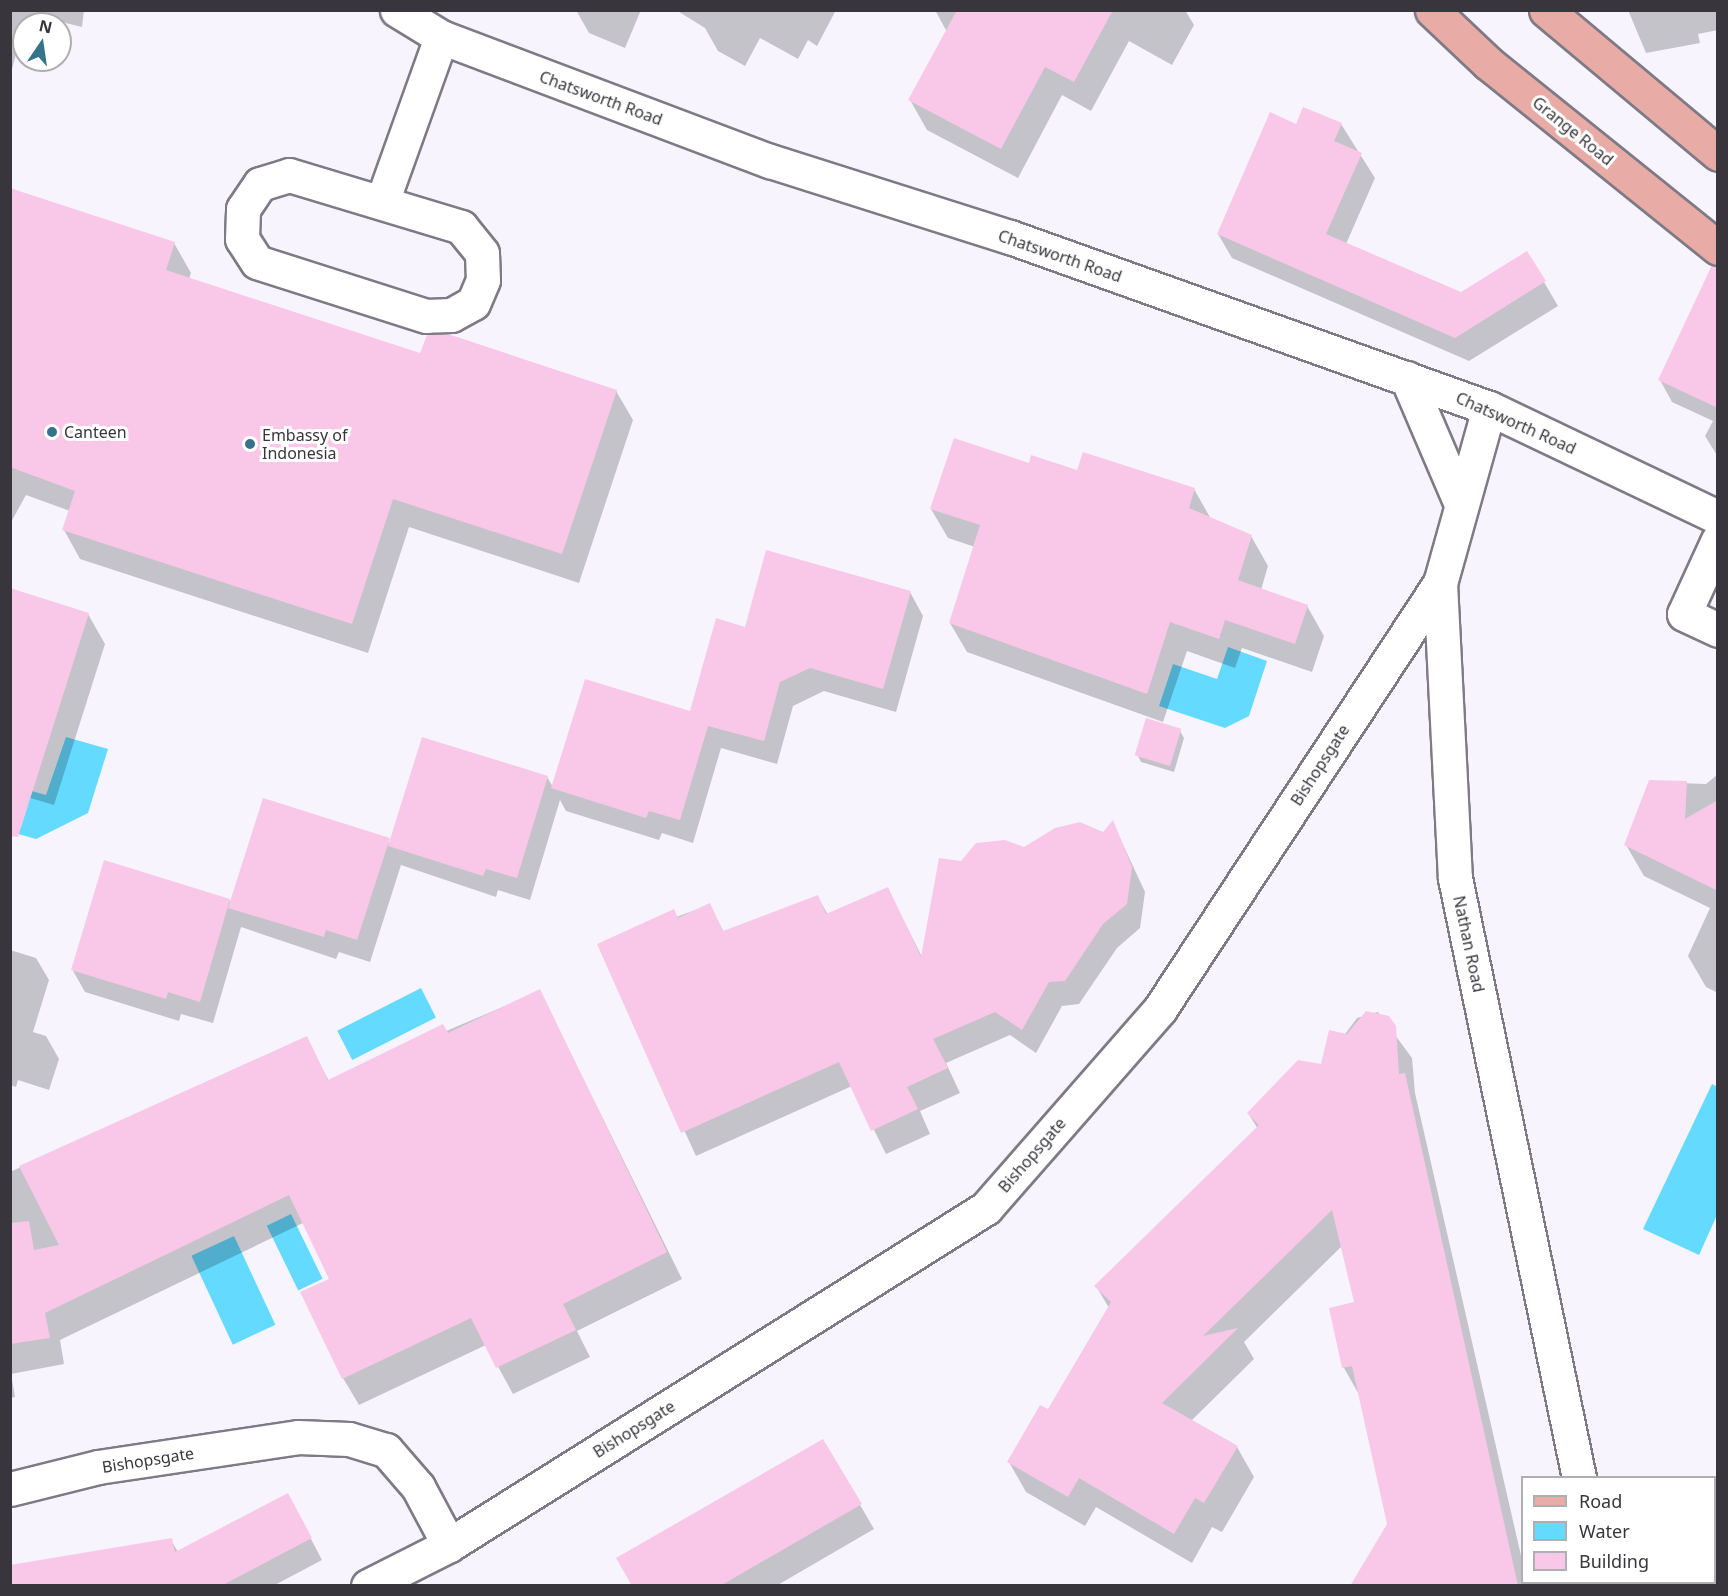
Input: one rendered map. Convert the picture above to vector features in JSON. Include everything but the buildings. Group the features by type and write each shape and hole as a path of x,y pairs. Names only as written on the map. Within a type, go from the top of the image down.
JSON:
{"main road":[{"name":"Grange Road","path":"1432,10 1488,63 1718,248"},
{"path":"1545,10 1718,154"}],"street":[{"name":"Chatsworth Road","path":"397,10 441,37 770,161 1010,237 1489,408 1718,517"},
{"path":"382,202 441,37"},
{"path":"289,175 382,202 461,227 482,253 483,280 473,303 451,315 426,316 257,262 242,239 243,208 260,184 289,175"},
{"path":"1407,378 1461,504"},
{"name":"Nathan Road","path":"1489,408 1440,584 1455,878 1579,1476"},
{"path":"1718,540 1684,614 1718,630"},
{"name":"Bishopsgate","path":"368,1586 449,1545 986,1208 1160,1009 1440,584"},
{"name":"Bishopsgate","path":"10,1489 98,1467 286,1439 349,1439 386,1450 418,1487 449,1545"}],"water":[{"path":"1228,647 1267,661 1249,716 1225,728 1159,706 1173,664 1217,679"},
{"path":"66,737 108,749 88,813 36,839 11,832 10,785 46,795"},
{"path":"421,988 436,1017 352,1060 337,1031"},
{"path":"1712,1084 1718,1087 1717,1215 1699,1255 1643,1229"},
{"path":"291,1214 323,1279 298,1291 267,1226"},
{"path":"234,1236 275,1325 233,1345 191,1256"}],"place":[{"name":"Canteen","path":"52,432"},
{"name":"Embassy of Indonesia","path":"250,444"}]}
